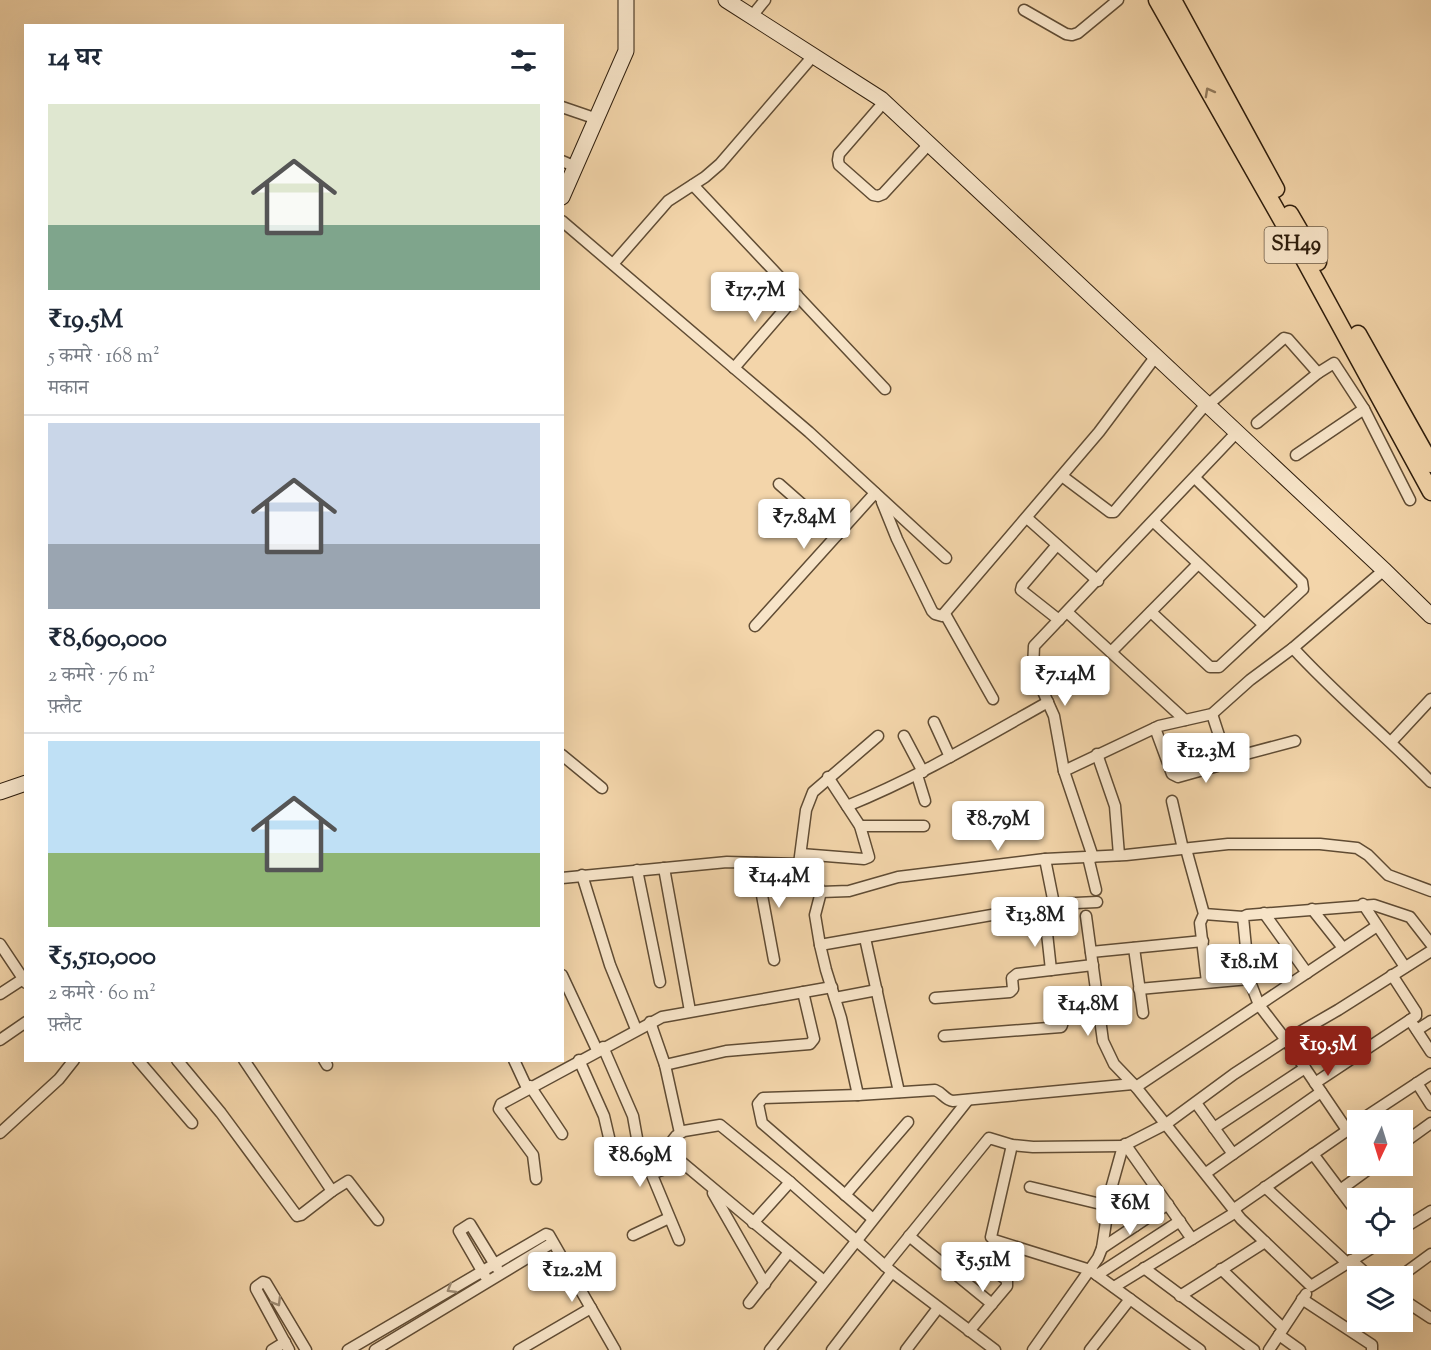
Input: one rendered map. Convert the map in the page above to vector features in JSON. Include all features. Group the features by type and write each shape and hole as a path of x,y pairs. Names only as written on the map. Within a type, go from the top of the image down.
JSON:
{"main road":[{"name":"SH49","path":"1157,0 1305,261 1431,492"},
{"name":"SH49","path":"1173,0 1281,199 1431,464"}],"street":[{"path":"564,188 569,164 597,119 626,51 626,0"},
{"path":"726,0 884,102 1431,616"},
{"path":"752,16 765,0"},
{"path":"1024,10 1066,34 1072,35 1078,33 1118,0"},
{"path":"613,264 668,201 720,164 813,56"},
{"path":"884,102 839,153 839,165 873,195 878,196 883,194 929,144"},
{"path":"564,108 597,119"},
{"path":"693,184 885,389"},
{"path":"564,223 734,368 946,558"},
{"path":"734,368 797,295"},
{"path":"1062,476 1110,512 1114,512 1207,404 1284,338 1288,339 1318,373"},
{"path":"878,496 932,611 938,616 945,614 1099,432 1156,356"},
{"path":"1257,423 1318,373 1331,364 1336,364 1364,409 1410,500"},
{"path":"1296,455 1364,409"},
{"path":"1096,890 1091,857 1064,771 1054,716 1033,669 1034,651 1037,642 1098,581 1237,432"},
{"path":"1389,456 1405,444"},
{"path":"1151,612 1210,667 1215,669 1219,668 1303,589 1302,582 1195,478"},
{"path":"779,484 837,535"},
{"path":"755,626 837,535 878,496"},
{"path":"1027,518 1098,581"},
{"path":"1154,522 1264,625"},
{"path":"1057,545 1021,590 1059,620"},
{"path":"1111,652 1198,564"},
{"path":"1064,771 1155,728 1212,714 1384,570"},
{"path":"1067,612 1185,720"},
{"path":"945,614 993,699"},
{"path":"1293,648 1318,675 1431,782"},
{"path":"1391,742 1431,699"},
{"path":"847,806 893,787 1048,702"},
{"path":"1155,728 1175,777 1227,764 1212,714"},
{"path":"934,722 950,757"},
{"path":"800,859 809,800 813,792 878,736"},
{"path":"904,736 920,773 926,801"},
{"path":"1227,759 1295,741"},
{"path":"1097,754 1115,806 1119,855"},
{"path":"564,757 602,788"},
{"path":"564,878 727,862 867,859 869,854 860,826 828,777"},
{"path":"0,792 24,784"},
{"path":"1172,801 1203,914 1200,923 1207,982"},
{"path":"860,826 924,826"},
{"path":"821,892 849,891 918,874 1045,859 1119,855 1228,844 1320,844 1357,848 1368,855 1388,875 1431,891"},
{"path":"800,859 812,872 821,892 815,915 820,945 850,1053 858,1095"},
{"path":"1045,859 1054,904"},
{"path":"756,863 774,960"},
{"path":"664,868 690,1011"},
{"path":"637,870 660,982"},
{"path":"582,875 610,965 636,1029"},
{"path":"820,945 1054,904 1097,902"},
{"path":"1363,904 1405,967"},
{"path":"1203,914 1243,917 1264,913 1374,904 1410,917 1431,944"},
{"path":"1312,909 1343,948"},
{"path":"1264,913 1307,973"},
{"path":"1086,916 1106,1050 1114,1064 1135,1086 1235,1210 1311,1286"},
{"path":"1114,1287 1192,1239 1347,1130 1286,1040 1259,1005 1249,978 1243,917"},
{"path":"1046,924 1051,970"},
{"path":"873,1219 762,1123 758,1104 763,1098 935,1090 950,1101 1135,1086 1377,926"},
{"path":"865,938 899,1092"},
{"path":"1091,952 1203,941"},
{"path":"0,944 24,981 0,994"},
{"path":"1134,948 1143,1013"},
{"path":"832,1350 889,1269 909,1236 989,1138 1012,1145 1057,1148 1124,1145 1166,1124 1286,1040 1431,951"},
{"path":"935,999 1010,992 1013,989 1014,975 1093,965"},
{"path":"1392,975 1416,1012 1413,1025"},
{"path":"1139,989 1249,978"},
{"path":"564,979 633,1116 640,1155 666,1149 680,1133 720,1125 790,1182 889,1269 995,1350"},
{"path":"536,1179 533,1155 499,1106 529,1087 662,1017 803,993 877,990"},
{"path":"665,1065 726,1051 810,1044 814,1039 803,993"},
{"path":"944,1036 1061,1027 1066,1010 1098,1006"},
{"path":"1206,1173 1318,1087 1413,1025 1431,1021"},
{"path":"650,1022 665,1065 680,1133"},
{"path":"0,1040 24,1024"},
{"path":"1413,1025 1431,1052"},
{"path":"579,1060 604,1116 610,1146"},
{"path":"0,1133 51,1087 72,1062"},
{"path":"140,1062 192,1123"},
{"path":"179,1062 222,1113 297,1216 348,1181 378,1220"},
{"path":"245,1062 332,1191"},
{"path":"515,1062 529,1087 562,1134"},
{"path":"1214,1128 1305,1068"},
{"path":"1376,1110 1431,1074"},
{"path":"1417,1083 1431,1105"},
{"path":"770,1350 968,1100"},
{"path":"1196,1102 1233,1154"},
{"path":"845,1195 908,1122"},
{"path":"1413,1136 1431,1123"},
{"path":"1012,1145 991,1237 994,1240 1094,1272 1200,1350"},
{"path":"1033,1350 1094,1272 1102,1248 1112,1189 1124,1145"},
{"path":"1124,1145 1192,1239"},
{"path":"666,1149 824,1281"},
{"path":"1313,1154 1347,1199"},
{"path":"679,1240 652,1175 682,1163"},
{"path":"1340,1190 1359,1176"},
{"path":"753,1223 790,1182"},
{"path":"709,1187 765,1284"},
{"path":"1030,1187 1109,1206"},
{"path":"1265,1187 1354,1266"},
{"path":"1112,1189 1135,1226"},
{"path":"1102,1248 1168,1204"},
{"path":"1413,1222 1431,1211"},
{"path":"633,1235 669,1218"},
{"path":"1094,1272 1179,1221"},
{"path":"489,1281 459,1231 470,1224 501,1274"},
{"path":"348,1350 542,1235 549,1235 615,1350"},
{"path":"909,1236 992,1304"},
{"path":"1180,1296 1265,1242"},
{"path":"375,1350 552,1243"},
{"path":"749,1303 789,1252"},
{"path":"1269,1350 1311,1286 1362,1254"},
{"path":"1413,1267 1431,1254"},
{"path":"969,1331 1008,1283 976,1258"},
{"path":"1144,1268 1254,1350"},
{"path":"1221,1269 1300,1350"},
{"path":"272,1350 287,1346 256,1289 263,1282 266,1283 306,1350"},
{"path":"1090,1350 1130,1299"},
{"path":"1302,1299 1372,1345 1372,1350"},
{"path":"1413,1306 1431,1318"},
{"path":"519,1350 591,1308"},
{"path":"906,1350 938,1308"},
{"path":"414,1311 422,1322"}]}
